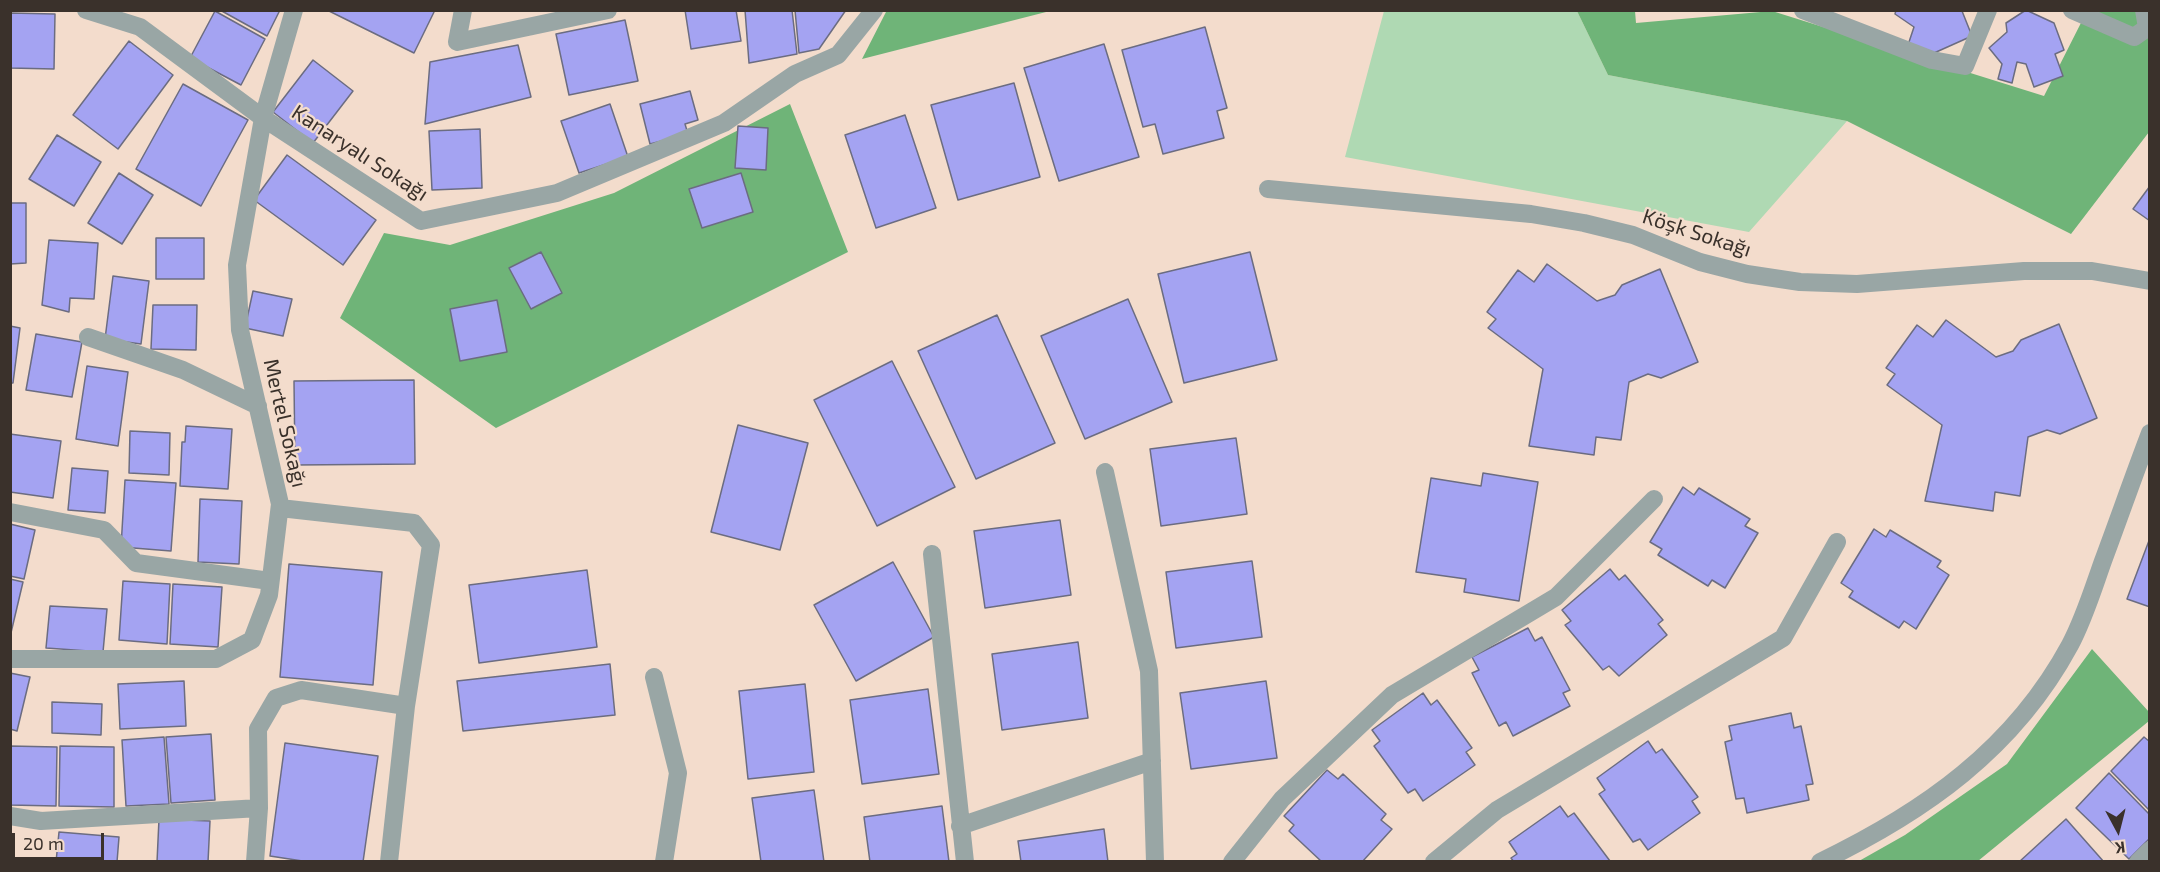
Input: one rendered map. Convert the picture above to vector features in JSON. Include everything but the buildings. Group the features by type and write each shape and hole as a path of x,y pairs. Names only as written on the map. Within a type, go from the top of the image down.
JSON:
{"street":[{"name":"Kanaryalı Sokağı","path":"86,10 140,27 263,118 421,221 557,193 724,123 795,74 838,55 874,10"},
{"name":"Mertel Sokağı","path":"10,659 216,659 252,640 269,595 280,508 240,330 237,265 263,118 294,10"},
{"path":"463,10 457,42 608,10"},
{"path":"1803,10 1932,60 1965,66 1988,10"},
{"path":"2073,10 2134,37 2147,28 2144,10"},
{"name":"Köşk Sokağı","path":"1268,189 1531,214 1584,223 1632,235 1701,262 1747,274 1800,282 1857,284 2024,271 2092,271 2150,281"},
{"path":"88,337 183,370 258,406"},
{"path":"1820,861 1870,838 1919,808 1966,773 2013,726 2039,693 2070,645 2150,433"},
{"path":"1105,472 1149,671 1155,861"},
{"path":"1232,861 1282,799 1392,694 1556,597 1654,499"},
{"path":"280,508 414,523 431,545 406,706 389,861"},
{"path":"10,512 104,530 136,564 270,581"},
{"path":"1434,861 1497,810 1783,638 1837,542"},
{"path":"932,554 965,861"},
{"path":"654,677 678,773 664,861"},
{"path":"255,861 259,808 258,729 276,698 300,690 406,706"},
{"path":"960,826 1152,761"},
{"path":"10,816 41,821 259,808"},
{"path":"2138,861 2150,850"}],"green space":[{"path":"887,10 1050,10 1050,11 862,59"},
{"path":"1384,11 1577,11 1608,75 1847,121 1749,232 1345,157"},
{"path":"1577,11 1635,11 1636,23 1772,11 2044,96 2087,11 2149,11 2149,132 2071,234 1847,121 1608,75"},
{"path":"790,104 848,252 496,428 340,318 384,233 450,245 614,193"},
{"path":"2092,649 2149,712 2149,721 1978,861 1859,861 1905,835 2007,764"}]}
